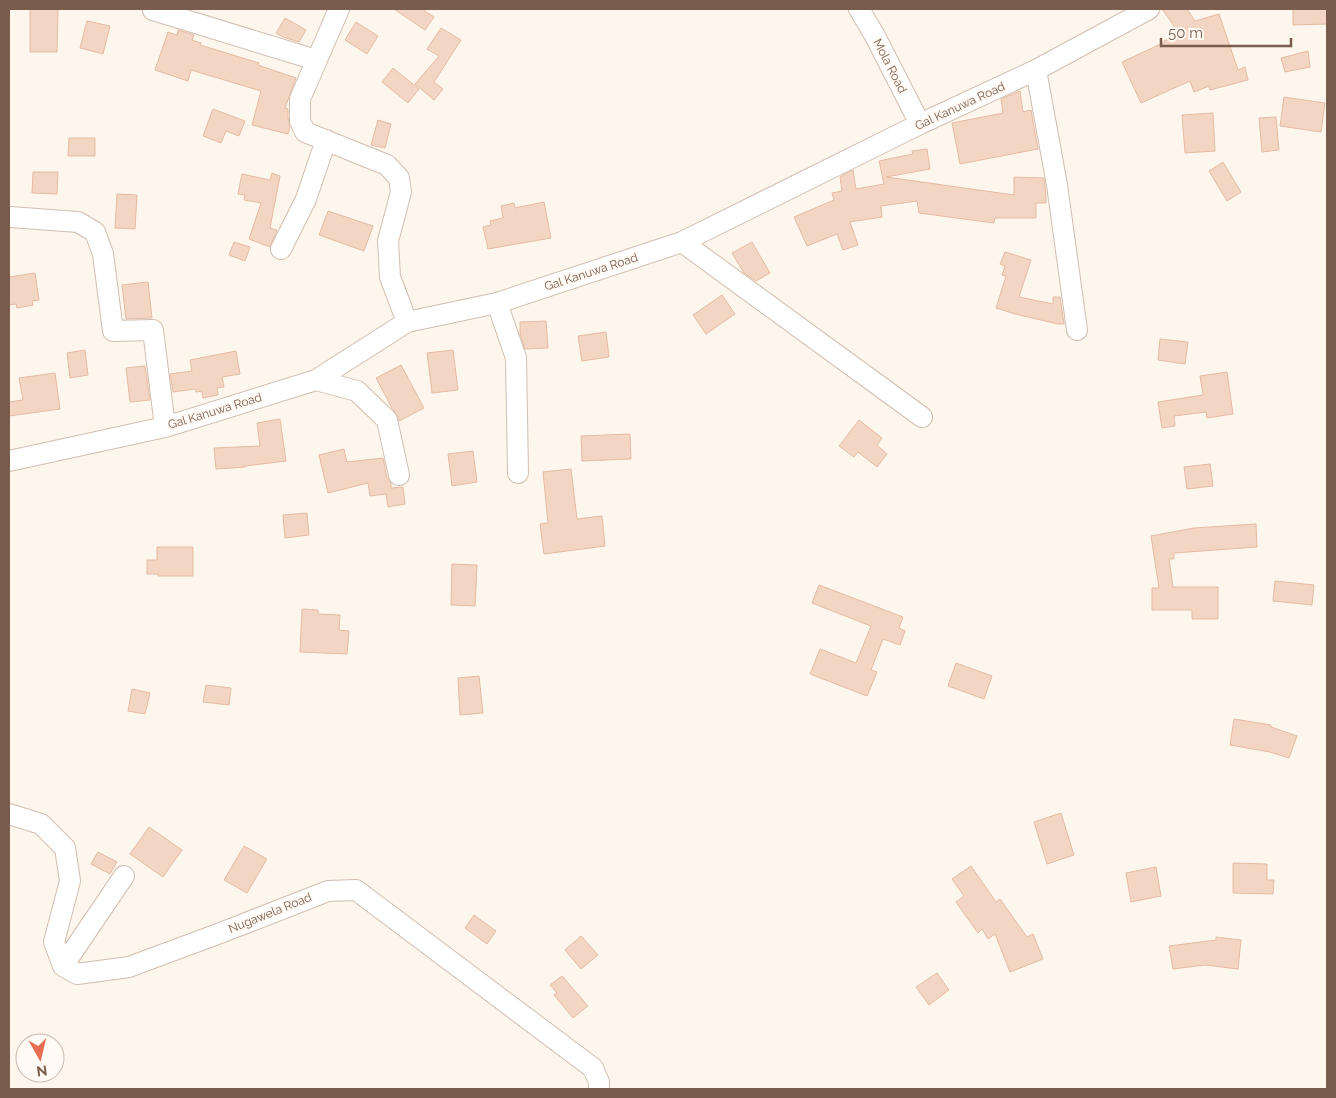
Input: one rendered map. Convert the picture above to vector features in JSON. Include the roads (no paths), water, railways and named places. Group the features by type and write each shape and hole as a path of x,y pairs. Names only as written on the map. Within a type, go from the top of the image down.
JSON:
{"street":[{"path":"339,9 300,99 300,120 305,132 387,165 399,178 401,192 388,241 390,277 407,322"},
{"name":"Mola Road","path":"859,9 920,124"},
{"name":"Gal Kanuwa Road","path":"9,460 166,427 316,380 407,322 497,303 682,242 920,124 1036,70 1149,9"},
{"path":"153,10 316,60"},
{"path":"1036,70 1057,185 1077,330"},
{"path":"281,249 306,199 326,140"},
{"path":"10,217 78,222 95,232 103,254 113,331 153,330 166,427"},
{"path":"682,242 922,417"},
{"path":"497,303 516,358 518,473"},
{"path":"316,380 357,391 387,420 400,476"},
{"path":"9,814 41,824 65,848 70,881 54,942 63,966"},
{"path":"63,966 124,876"},
{"name":"Nugawela Road","path":"63,966 76,974 129,967 328,891 356,890 593,1068 599,1082 599,1089"}]}
